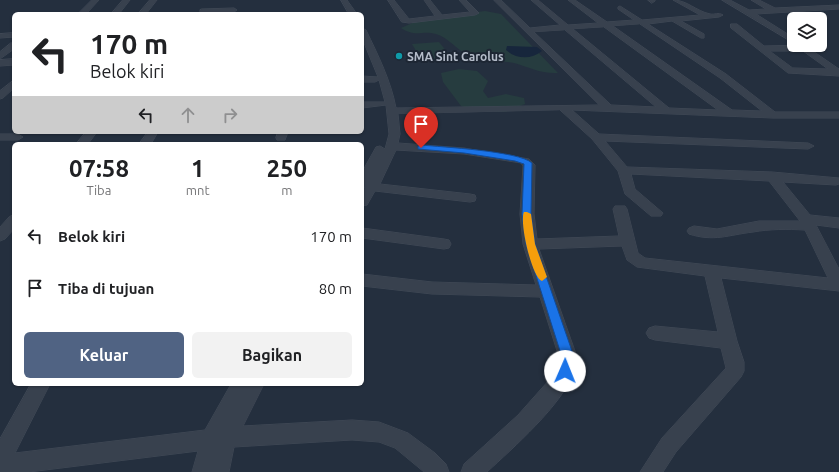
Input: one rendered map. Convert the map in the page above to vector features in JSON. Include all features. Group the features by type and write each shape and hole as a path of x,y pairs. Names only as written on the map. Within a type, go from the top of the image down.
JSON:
{"street":[{"path":"84,12 96,0"},
{"path":"117,12 127,0"},
{"path":"144,12 154,0"},
{"path":"338,0 344,12"},
{"path":"344,0 352,12"},
{"path":"391,0 405,20 474,13 462,0"},
{"path":"427,0 440,17"},
{"path":"497,0 609,108"},
{"path":"534,0 668,111"},
{"path":"571,0 729,113"},
{"path":"676,0 710,16"},
{"path":"725,0 787,37"},
{"path":"754,0 774,11"},
{"path":"202,12 209,3"},
{"path":"751,15 774,11 839,7"},
{"path":"620,8 723,76 773,115"},
{"path":"212,12 235,10"},
{"path":"660,11 701,36"},
{"path":"528,30 718,15"},
{"path":"734,26 794,72 838,73"},
{"path":"364,34 379,66 393,111 394,131 392,146 367,186"},
{"path":"1,36 12,35"},
{"path":"0,56 12,47"},
{"path":"764,48 787,47"},
{"path":"809,52 838,73"},
{"path":"364,53 375,79 386,122 383,143 364,196"},
{"path":"0,63 12,62"},
{"path":"364,79 375,79"},
{"path":"0,98 12,85"},
{"path":"0,98 12,98"},
{"path":"364,105 382,104"},
{"path":"563,108 596,137 624,170 629,191 656,213"},
{"path":"393,111 609,108 773,115 839,115"},
{"path":"84,142 90,134"},
{"path":"0,138 18,137"},
{"path":"596,137 808,146"},
{"path":"392,146 464,151 517,159 528,163 526,214 530,244 567,354 565,371 557,385 525,422 472,472"},
{"path":"624,170 772,176 838,183"},
{"path":"829,170 838,183"},
{"path":"772,176 807,223 839,284"},
{"path":"367,186 470,198"},
{"path":"620,209 632,256 642,263 839,284"},
{"path":"0,236 12,222"},
{"path":"694,231 710,236 753,226 839,223"},
{"path":"364,233 444,244"},
{"path":"530,244 627,241"},
{"path":"651,472 669,445 735,371 735,362 728,341 712,271"},
{"path":"364,280 432,288 547,292"},
{"path":"655,333 728,341"},
{"path":"0,459 40,386"},
{"path":"203,472 240,386"},
{"path":"218,472 218,438 254,386"},
{"path":"0,465 218,438 352,430 379,432 401,440 428,460 438,472"}],"green space":[{"path":"485,11 501,14 558,73 541,71 514,63 475,58 469,56 441,36 431,33 411,33 401,28 419,20"},
{"path":"439,42 452,58 422,61 412,44"},
{"path":"459,69 477,71 488,81 483,91 488,98 506,94 524,98 525,104 505,112 473,110 461,106 443,82 441,73"}],"water":[{"path":"507,46 537,47 542,51 533,56 519,57 506,50"}],"slow traffic":[{"path":"527,214 530,244 542,277"}],"place":[{"name":"SMA Sint Carolus","path":"399,56"}],"route":[{"path":"421,148 464,151 517,159 528,163 526,214 530,244 567,354 565,371"}]}
